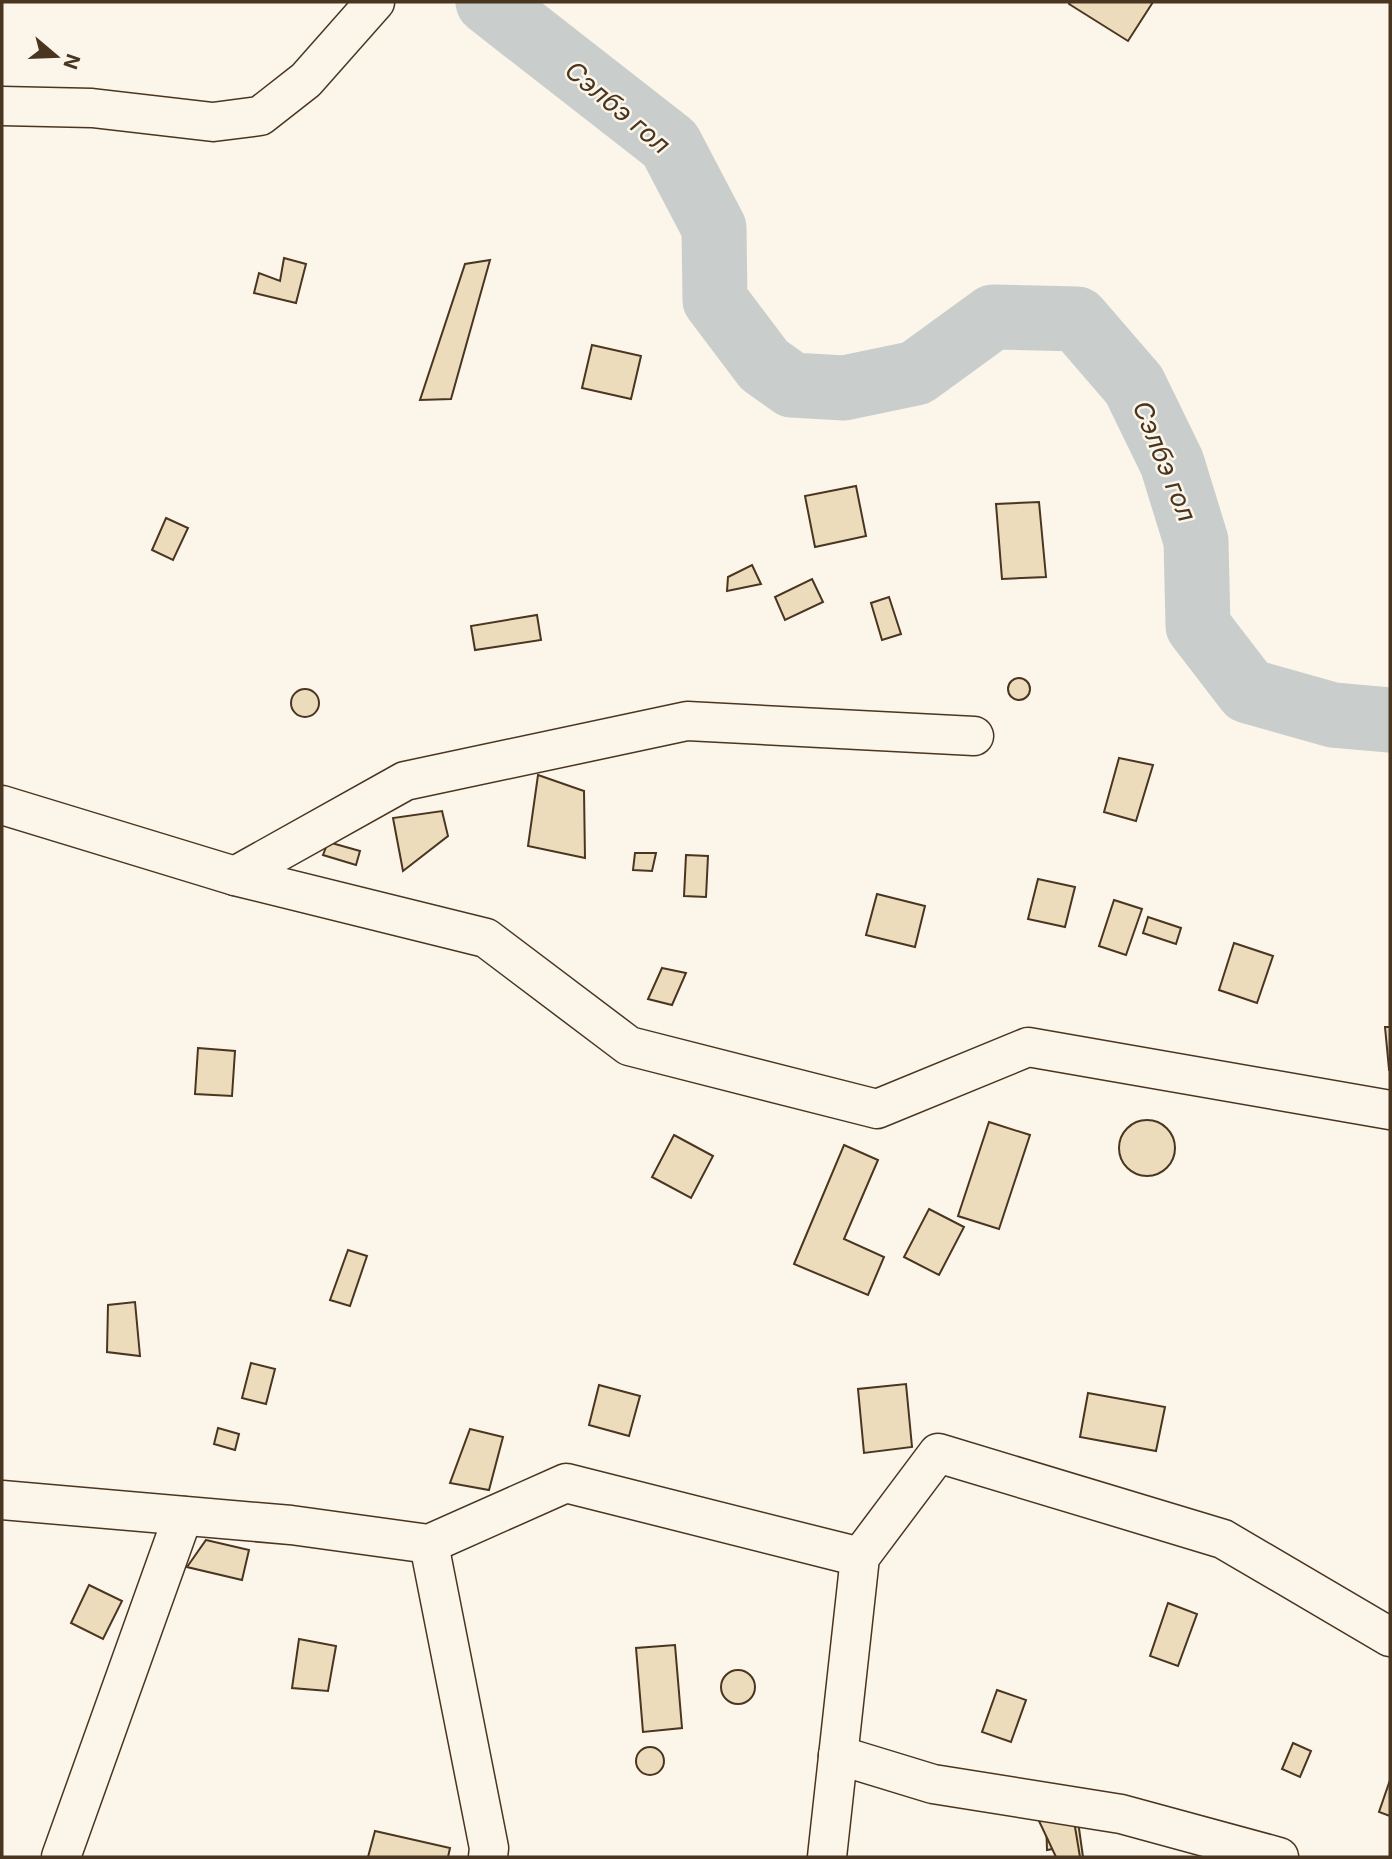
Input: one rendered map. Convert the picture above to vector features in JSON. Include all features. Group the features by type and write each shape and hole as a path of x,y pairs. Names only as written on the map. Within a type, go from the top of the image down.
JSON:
{"street":[{"path":"2,106 92,108 213,122 260,116 306,80 374,2"},
{"path":"235,876 405,780 687,721 974,736"},
{"path":"2,805 235,876 485,937 629,1046 877,1109 1028,1047 1390,1110"},
{"path":"827,1857 860,1557 938,1453 1223,1539 1390,1637"},
{"path":"2,1500 291,1525 429,1544 566,1483 860,1557"},
{"path":"61,1857 183,1516"},
{"path":"429,1544 489,1848 488,1857"},
{"path":"838,1755 933,1784 1121,1814 1279,1857"}],"building":[{"path":"1153,2 1128,41 1069,4"},
{"path":"284,258 306,264 296,303 254,293 259,273 280,281"},
{"path":"490,260 451,399 420,400 465,264"},
{"path":"592,345 641,356 631,399 582,388"},
{"path":"856,486 866,536 815,547 805,496"},
{"path":"1039,502 1046,577 1002,579 996,504"},
{"path":"166,518 188,528 173,560 152,550"},
{"path":"752,565 761,584 727,591 728,577"},
{"path":"812,579 823,602 785,620 775,597"},
{"path":"889,597 901,634 882,640 871,603"},
{"path":"537,615 541,640 475,650 471,626"},
{"path":"1019,678 1029,685 1030,689 1023,699 1019,700 1009,693 1008,689 1015,679"},
{"path":"305,689 315,693 319,703 315,713 305,717 295,713 291,703 295,693"},
{"path":"1119,758 1153,765 1136,821 1104,812"},
{"path":"538,775 584,791 585,858 528,846"},
{"path":"442,811 448,836 403,871 393,818"},
{"path":"328,842 360,851 356,865 323,855"},
{"path":"635,853 656,853 652,871 633,870"},
{"path":"686,855 708,856 706,897 684,896"},
{"path":"1038,879 1075,887 1065,927 1028,919"},
{"path":"877,894 925,906 915,947 866,935"},
{"path":"1114,900 1142,909 1126,955 1099,946"},
{"path":"1148,917 1181,928 1176,944 1143,933"},
{"path":"1234,943 1273,956 1257,1003 1219,990"},
{"path":"662,968 686,973 672,1005 648,999"},
{"path":"1385,1027 1390,1027 1389,1069"},
{"path":"198,1048 235,1051 232,1096 195,1094"},
{"path":"1147,1120 1158,1122 1167,1128 1173,1137 1173,1159 1167,1168 1158,1174 1147,1176 1136,1174 1127,1168 1121,1159 1119,1148 1121,1137 1127,1128 1136,1122"},
{"path":"989,1122 1030,1135 999,1229 958,1216"},
{"path":"674,1135 713,1156 691,1198 652,1177"},
{"path":"844,1145 878,1160 844,1239 884,1257 868,1295 794,1264"},
{"path":"929,1209 964,1227 939,1275 904,1257"},
{"path":"348,1250 367,1256 350,1306 330,1300"},
{"path":"135,1302 140,1356 107,1352 108,1305"},
{"path":"251,1363 275,1369 266,1404 242,1398"},
{"path":"906,1384 912,1447 864,1453 858,1389"},
{"path":"599,1385 640,1396 629,1436 589,1425"},
{"path":"1088,1393 1165,1407 1156,1451 1080,1437"},
{"path":"218,1428 239,1434 235,1450 214,1444"},
{"path":"470,1429 503,1437 489,1490 450,1483"},
{"path":"206,1540 249,1550 242,1580 187,1567"},
{"path":"89,1585 122,1601 103,1639 71,1623"},
{"path":"1168,1603 1197,1614 1178,1666 1150,1656"},
{"path":"299,1639 336,1646 328,1691 292,1688"},
{"path":"675,1645 682,1728 643,1732 636,1648"},
{"path":"738,1670 750,1675 755,1687 750,1699 738,1704 726,1699 721,1687 726,1675"},
{"path":"997,1690 1026,1700 1011,1742 982,1732"},
{"path":"1293,1743 1311,1751 1300,1777 1282,1769"},
{"path":"650,1747 660,1751 664,1761 660,1771 650,1775 640,1771 636,1761 640,1751"},
{"path":"1390,1780 1390,1816 1379,1812"},
{"path":"1077,1814 1083,1857 1065,1857 1064,1847 1047,1850 1046,1815"},
{"path":"1073,1815 1080,1857 1056,1857 1039,1821"},
{"path":"375,1831 450,1848 448,1857 368,1857"}],"waterway":[{"name":"Сэлбэ гол","path":"488,2 670,144 714,228 715,300 764,365 792,385 844,388 916,373 993,317 1077,319 1134,385 1172,463 1196,541 1198,626 1248,691 1333,715 1390,720"}]}
